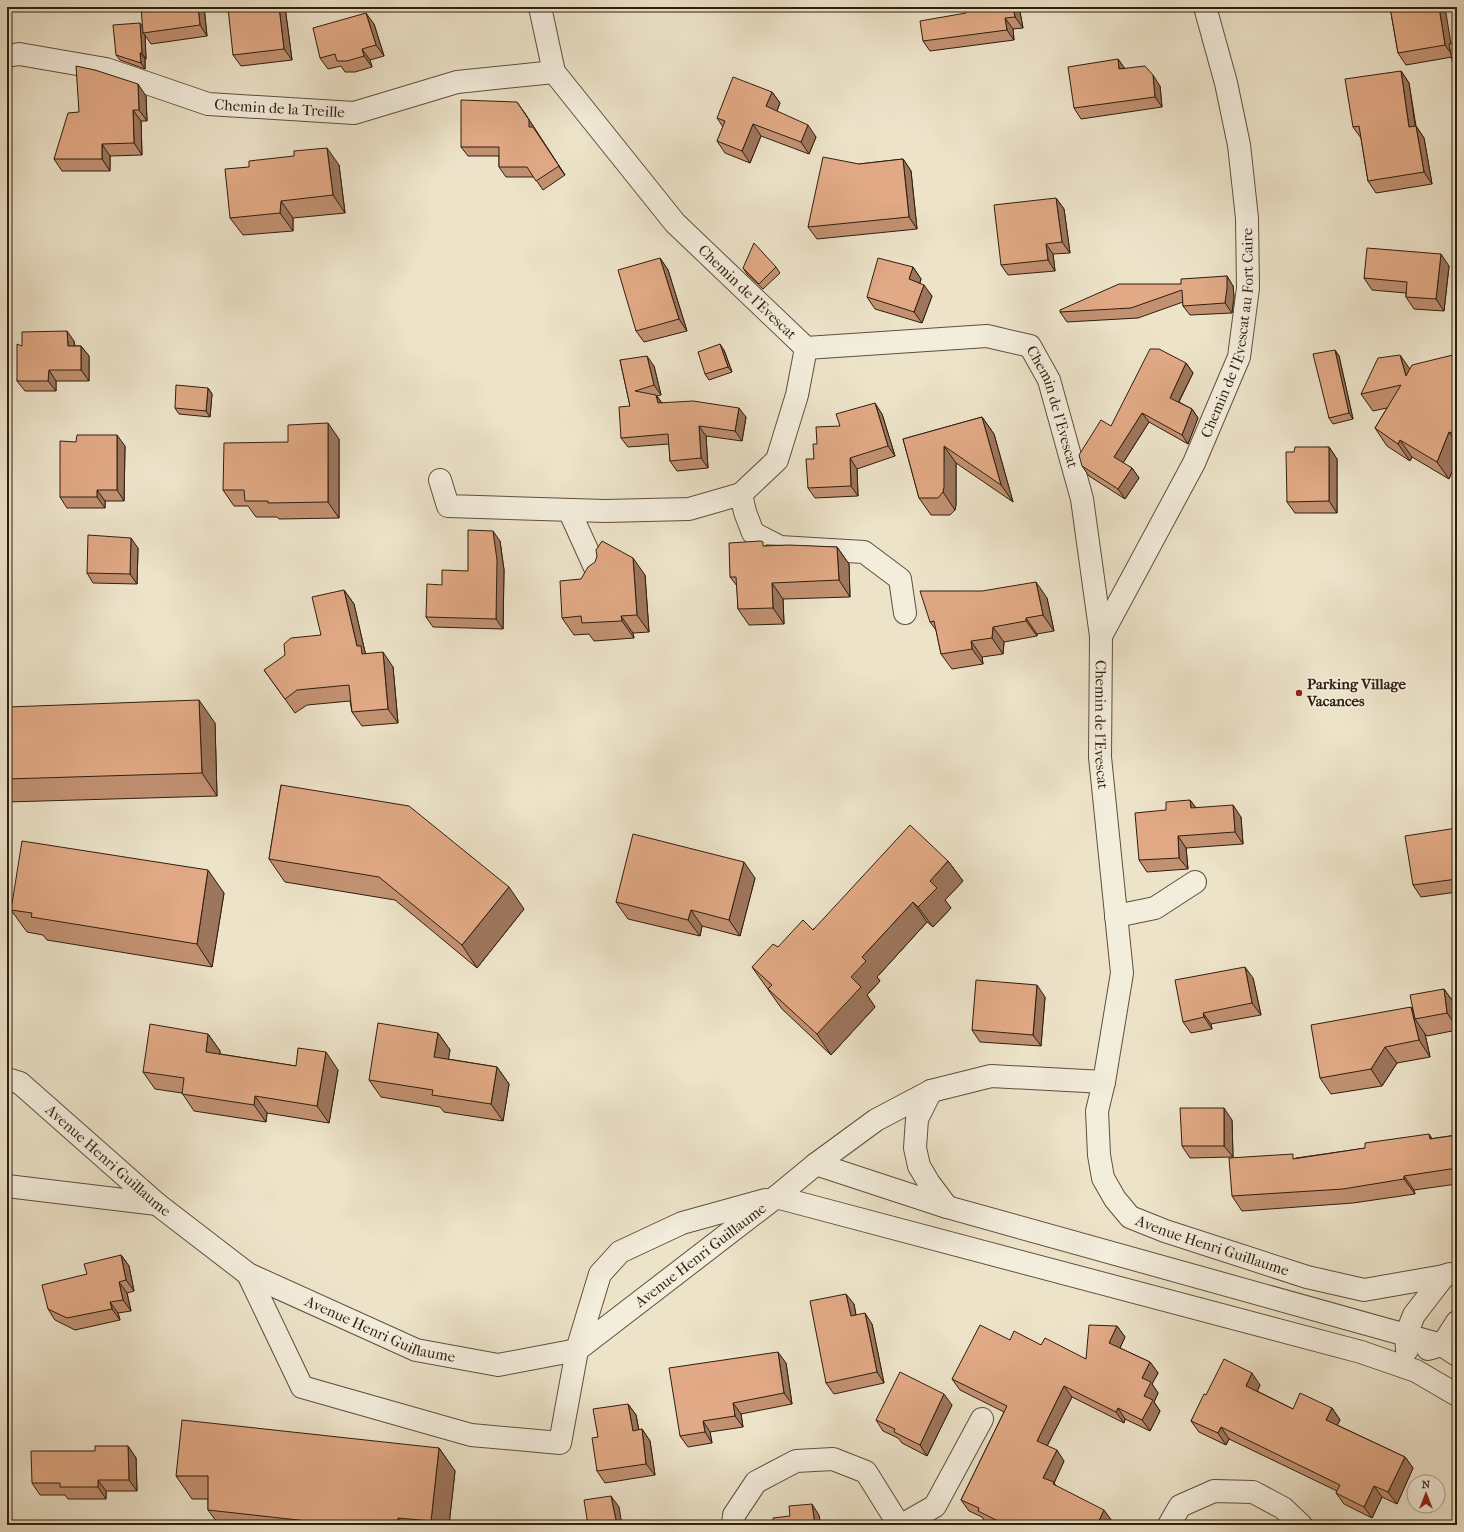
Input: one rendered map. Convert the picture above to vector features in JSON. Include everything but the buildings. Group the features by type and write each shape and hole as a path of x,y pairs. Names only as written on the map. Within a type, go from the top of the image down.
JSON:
{"street":[{"name":"Chemin de l'Evescat","path":"540,7 554,72 675,223 806,348 987,336 1030,346 1049,380 1082,499 1101,636 1100,757 1122,973 1104,1082"},
{"name":"Chemin de l'Evescat au Fort Caire","path":"1101,636 1194,463 1239,357 1248,288 1247,218 1239,145 1226,83 1205,7"},
{"name":"Chemin de la Treille","path":"7,56 19,54 106,69 208,104 354,113 457,82 554,72"},
{"path":"440,480 448,506 605,511 689,510 741,494 777,460 797,395 806,348"},
{"path":"741,494 745,512 753,533 780,547 864,552 900,579 905,613"},
{"path":"569,510 597,572"},
{"path":"1116,916 1155,908 1195,882"},
{"name":"Avenue Henri Guillaume","path":"7,1079 20,1083 157,1204 248,1274 416,1350 498,1365 577,1350 776,1197 816,1164 876,1120 931,1091 991,1076 1104,1082 1097,1111 1099,1155 1103,1178 1115,1199 1130,1217 1165,1231 1308,1277 1364,1290 1451,1274"},
{"path":"931,1091 917,1119 915,1148 918,1166 929,1184 947,1207"},
{"name":"Avenue Henri Guillaume","path":"816,1164 947,1207 1406,1342 1450,1350 1457,1322"},
{"path":"7,1186 157,1204"},
{"path":"248,1274 302,1387 471,1435 560,1443 577,1350 600,1274 620,1252 682,1223 776,1197"},
{"name":"Avenue Henri Guillaume","path":"776,1197 1361,1352 1416,1371 1457,1395"},
{"name":"Avenue Henri Guillaume","path":"1406,1342 1414,1315 1451,1274"},
{"name":"Avenue Henri Guillaume","path":"1119,1288 1211,1302 1384,1346 1406,1342"},
{"path":"1406,1342 1407,1352 1416,1371"},
{"path":"733,1525 734,1515 756,1482 796,1461 833,1459 866,1472 900,1525 934,1506 982,1419"},
{"path":"1169,1525 1180,1506 1214,1491 1253,1492 1283,1508 1301,1525"}],"place":[{"name":"Parking Village Vacances","path":"1299,693"}]}
